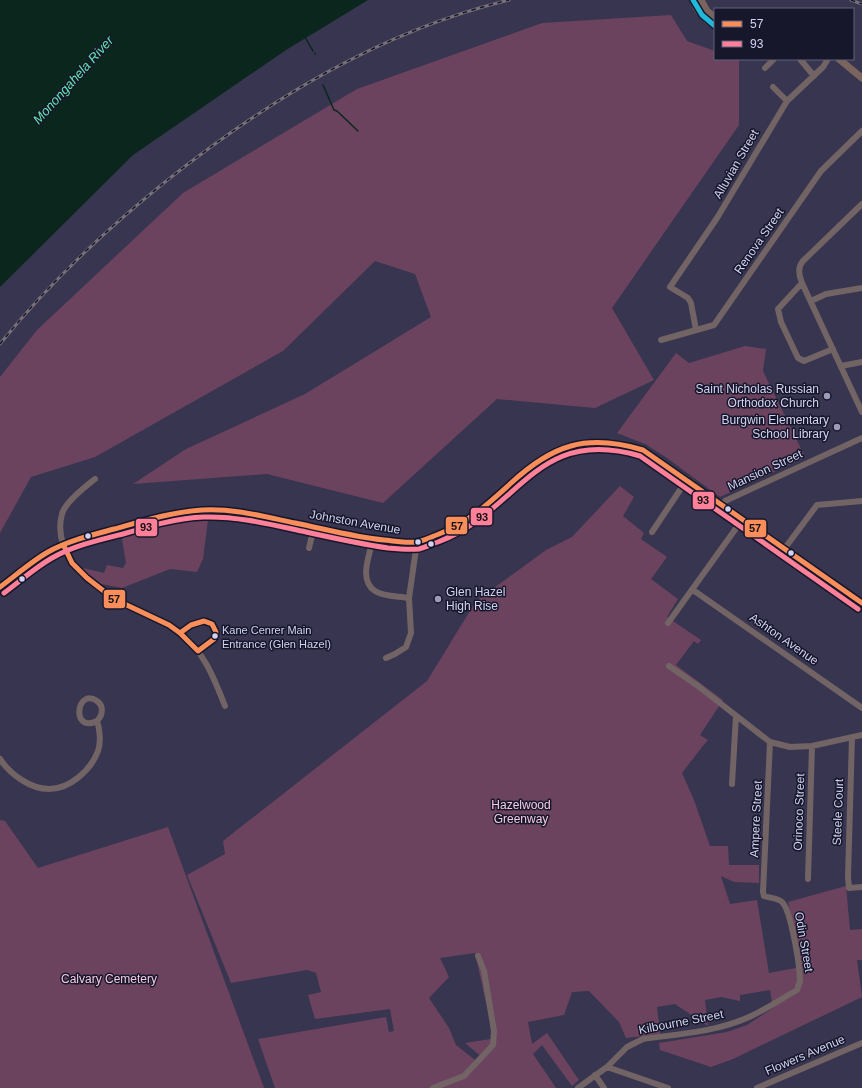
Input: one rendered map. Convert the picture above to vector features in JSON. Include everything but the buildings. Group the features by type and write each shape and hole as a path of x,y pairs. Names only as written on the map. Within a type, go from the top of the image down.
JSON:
{"main road":[{"path":"693,0 698,11 705,19 714,25"},
{"path":"701,0 708,11 714,16"},
{"path":"840,60 862,78"}],"street":[{"path":"765,68 773,60"},
{"path":"801,60 814,76"},
{"name":"Alluvian Street","path":"696,330 691,303 688,298 670,287 717,218 787,101 824,67 828,60"},
{"path":"773,88 787,101"},
{"name":"Renova Street","path":"661,340 714,325 821,172 862,131"},
{"path":"862,204 801,264 799,274 862,412"},
{"path":"802,283 778,308 781,322 799,360 804,361 833,349"},
{"path":"811,301 826,294 862,288"},
{"path":"841,366 862,362"},
{"name":"Mansion Street","path":"722,506 725,501 862,438"},
{"name":"Johnston Avenue","path":"0,587 48,552 85,537 169,514 204,510 243,512 373,539 395,542 417,542 447,532 471,518 542,458 564,447 591,442 610,441 643,450 862,603"},
{"path":"95,479 72,500 62,513 61,529 64,546 72,563 86,578 114,599 169,625 180,633 198,651 211,672 225,706"},
{"path":"652,532 686,481"},
{"path":"785,548 817,505 862,501"},
{"path":"668,622 693,590 742,520"},
{"path":"309,548 314,527"},
{"path":"373,539 366,570 370,586 375,591 382,594 409,598"},
{"path":"386,658 406,647 412,633 409,598 417,542"},
{"name":"Ashton Avenue","path":"693,590 862,708"},
{"path":"669,666 698,686 770,742 790,747 812,746 862,735"},
{"path":"732,784 736,716"},
{"path":"0,759 14,774 23,781 35,787 50,789 64,786 78,778 90,765 98,750 99,727 97,721"},
{"name":"Steele Court","path":"852,737 848,855 849,888 862,887"},
{"name":"Ampere Street","path":"770,742 763,892 764,896 780,900"},
{"name":"Orinoco Street","path":"808,878 812,746"},
{"name":"Odin Street","path":"780,900 786,907 788,913 794,944 800,982 797,990"},
{"path":"433,1088 464,1076 493,1045 494,1031 484,971 478,956"},
{"name":"Kilbourne Street","path":"578,1088 607,1067 633,1043 643,1039 709,1030 731,1024 749,1017 797,990"},
{"name":"Flowers Avenue","path":"757,1088 862,1043"},
{"path":"607,1067 668,1088"},
{"path":"595,1075 604,1088"}],"green space":[{"path":"671,15 687,41 714,51 714,60 739,60 739,125 612,308 654,380 595,408 497,399 383,503 267,474 133,484 186,449 305,394 431,317 415,274 375,261 283,351 95,457 31,477 0,533 0,377 37,330 183,193 357,89 542,23"},
{"path":"745,346 766,349 763,371 805,457 720,497 667,458 645,444 617,433 676,353 689,363"},
{"name":"Hazelwood Greenway","path":"620,486 634,497 623,516 644,533 641,539 667,557 651,579 678,599 667,617 701,640 698,644 694,641 676,665 723,700 700,735 708,740 682,773 694,800 710,846 728,846 729,865 759,865 759,883 734,882 721,876 730,904 757,900 769,973 801,967 788,902 846,886 850,930 862,929 862,960 857,960 862,997 733,1059 711,1067 660,1050 659,1043 727,1032 747,1025 773,1008 770,990 740,995 740,1001 721,997 705,1000 708,1026 675,1004 657,1007 660,1034 626,1038 619,1022 589,991 572,992 564,1015 528,1022 532,1044 547,1033 579,1080 572,1086 542,1045 533,1054 556,1088 275,1088 258,1039 386,1017 389,1032 394,1031 390,1009 315,1019 308,995 321,992 316,973 307,970 231,983 187,875 225,854 223,841 427,681 476,601 546,550 572,537","holes":["475,953 491,1025 491,1039 465,1043 483,1058 479,1063 456,1045 449,1028 429,998 449,977 440,958"]},
{"path":"208,520 203,559 197,572 170,569 122,588 96,583 79,567 104,573 107,565 123,568 126,563 121,533 158,521"},
{"name":"Calvary Cemetery","path":"0,820 5,821 38,868 168,827 264,1088 0,1088"}],"water":[{"name":"Monongahela River","path":"0,0 368,0 286,50 133,155 0,287"}],"waterway":[{"path":"305,37 313,51"},
{"path":"323,85 334,110 337,111 358,131"}],"railway":[{"path":"0,344 38,300 78,258 165,182 244,123 328,72 371,50 416,30 462,13 509,0"},
{"path":"851,0 862,4"}],"transit line":[{"path":"693,0 702,15 714,25"},
{"name":"57","path":"0,587 48,552 71,541 147,520 191,511 226,510 373,539 404,542 428,539 449,530 468,519 540,460 571,446 587,443 604,443 623,445 643,450 862,603"},
{"name":"93","path":"4,593 46,562 69,550 153,525 194,518 217,517 243,519 388,548 419,549 438,542 466,528 489,511 530,476 552,461 576,452 605,450 640,456 858,609"},
{"name":"57","path":"64,546 72,563 87,578 114,599 169,625 180,633"},
{"name":"57","path":"204,621 212,624 216,632 214,639 198,651 180,633 191,625 204,621"}],"place":[{"name":"Saint Nicholas Russian Orthodox Church","path":"827,396"},
{"name":"Burgwin Elementary School Library","path":"837,427"},
{"name":"Glen Hazel High Rise","path":"438,599"},
{"name":"Kane Cenrer Main Entrance (Glen Hazel)","path":"215,636"}]}
